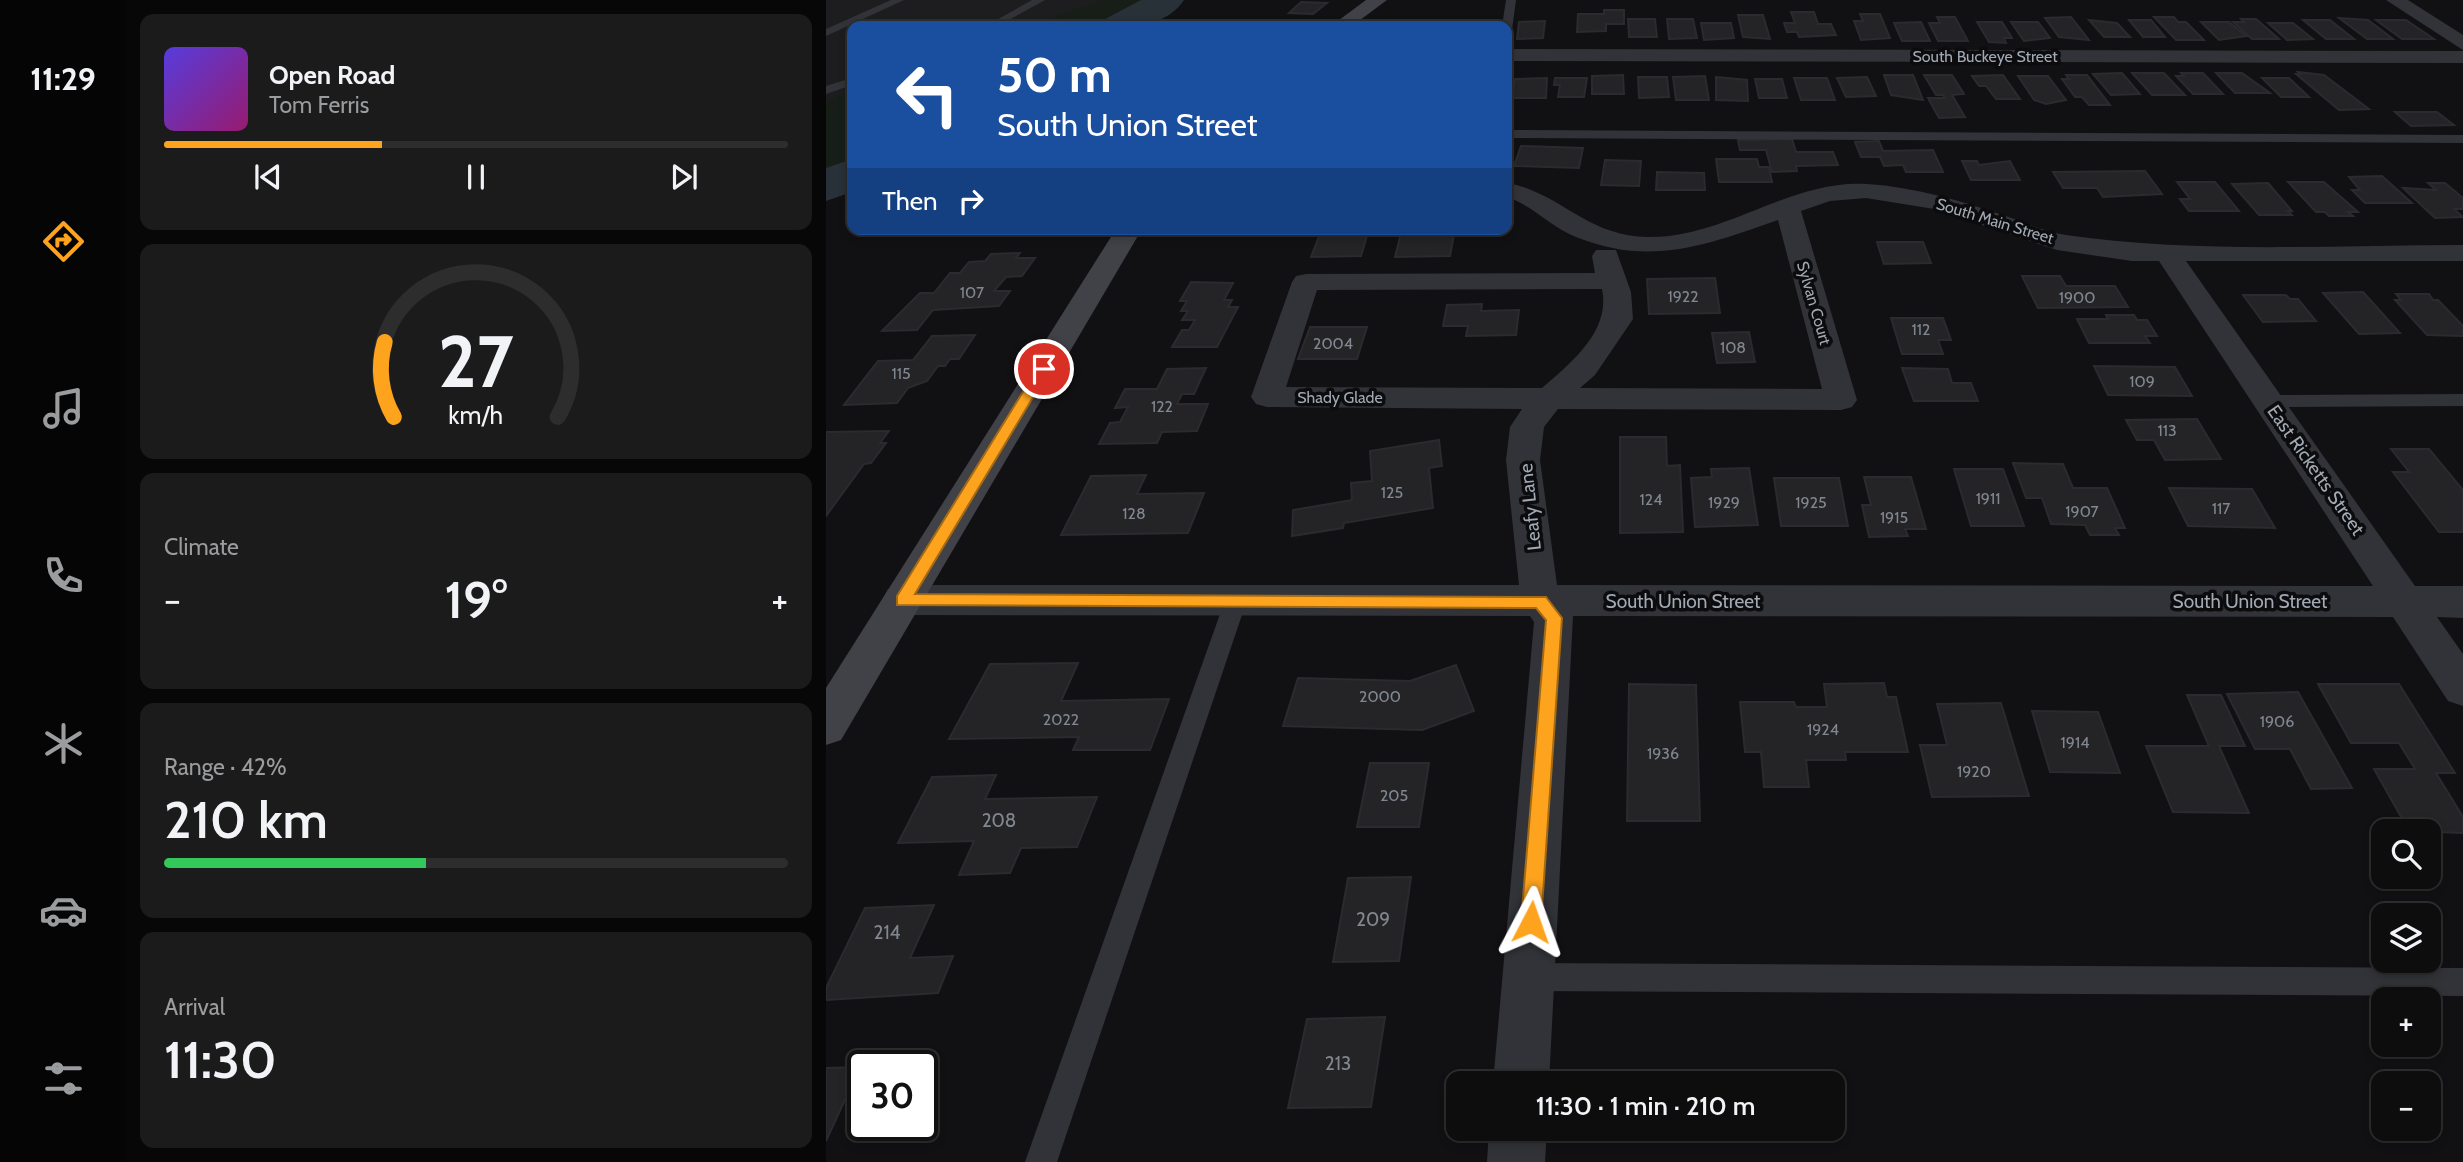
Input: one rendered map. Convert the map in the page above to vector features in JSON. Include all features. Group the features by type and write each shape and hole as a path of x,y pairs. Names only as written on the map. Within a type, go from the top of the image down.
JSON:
{"main road":[{"path":"1347,21 1378,0"},
{"path":"826,726 1125,235"}],"street":[{"path":"2395,0 2463,44"},
{"name":"South Buckeye Street","path":"1512,55 2463,57"},
{"name":"South Main Street","path":"1512,191 1583,231 1610,240 1648,245 1692,241 1827,194 1866,191 1938,202 2057,242 2132,253 2463,253"},
{"name":"Sylvan Court","path":"1787,206 1841,400"},
{"name":"Leafy Lane","path":"1522,1071 1554,618 1540,601 1524,460 1527,427 1540,407 1584,368 1618,319 1617,292 1605,260 1610,240"},
{"name":"East Ricketts Street","path":"2167,253 2463,688"},
{"name":"Shady Glade","path":"1612,281 1306,282 1267,397 1841,400"},
{"name":"South Union Street","path":"902,600 2463,601"},
{"path":"1516,1162 1517,1141"}],"lane":[{"path":"853,21 899,0"},
{"path":"1000,21 1040,0"},
{"path":"1508,21 1511,0"},
{"path":"826,33 847,24"},
{"path":"826,90 847,83"},
{"path":"1512,134 2463,139"},
{"path":"2268,401 2463,400"},
{"path":"1041,1162 1236,600"},
{"path":"1527,977 2463,982"}],"shaded area":[{"path":"826,0 1167,0 1129,21 847,21 847,176 826,187"},
{"path":"1100,0 1167,0 1129,21 1044,21"},
{"path":"847,94 847,176 826,187 826,101"}],"building":[{"path":"1301,2 1327,3 1313,14 1289,13"},
{"path":"1604,10 1624,10 1624,24 1606,24 1606,31 1577,32 1578,14 1604,14"},
{"path":"1791,12 1814,12 1818,24 1831,24 1836,35 1799,37 1797,32 1787,32 1784,23 1795,23"},
{"path":"1860,14 1880,14 1890,38 1861,40 1854,21 1863,21"},
{"path":"1738,15 1763,15 1770,39 1743,37"},
{"path":"1937,17 1955,17 1968,41 1938,41 1929,23 1940,23"},
{"path":"2071,17 2089,40 2059,37 2045,18"},
{"path":"2154,17 2174,17 2178,22 2186,22 2204,40 2176,40"},
{"path":"2339,18 2368,20 2393,39 2367,39"},
{"path":"1628,19 1655,19 1657,37 1629,37"},
{"path":"1667,19 1693,19 1697,38 1669,39"},
{"path":"2241,19 2256,19 2279,39 2252,39 2233,22 2244,22"},
{"path":"2089,20 2117,23 2130,37 2104,37"},
{"path":"2129,20 2151,20 2165,37 2143,37"},
{"path":"2303,20 2330,20 2354,39 2326,39"},
{"path":"2376,20 2406,20 2434,39 2402,39"},
{"path":"1545,21 1543,38 1517,39 1519,22"},
{"path":"1921,22 1930,41 1902,41 1894,23"},
{"path":"1977,22 2002,22 2012,38 2004,38 2006,43 1989,42"},
{"path":"2011,22 2038,22 2050,38 2024,41"},
{"path":"2201,22 2229,22 2246,36 2219,40"},
{"path":"1701,23 1731,23 1734,38 1704,40"},
{"path":"2268,23 2293,23 2313,39 2287,40"},
{"path":"2298,72 2324,75 2369,109 2339,110 2296,74 2300,74"},
{"path":"2122,73 2140,94 2111,95 2093,74"},
{"path":"2132,73 2164,73 2185,95 2152,95"},
{"path":"2181,73 2203,73 2223,94 2193,94 2176,76 2184,76"},
{"path":"2216,73 2242,73 2270,93 2235,93"},
{"path":"1623,75 1624,94 1592,94 1592,76"},
{"path":"1884,75 1913,75 1923,100 1891,95"},
{"path":"1924,75 1952,75 1964,94 1952,95 1965,117 1939,118 1928,98 1945,98 1943,95 1936,95"},
{"path":"2003,75 2020,99 1996,99 1986,86 1979,86 1972,76"},
{"path":"2066,75 2087,75 2110,105 2089,105 2082,97 2075,97 2062,79 2069,79"},
{"path":"1705,76 1709,100 1676,100 1673,77"},
{"path":"2018,76 2048,76 2066,100 2046,104 2034,100"},
{"path":"1638,77 1667,77 1669,97 1639,98"},
{"path":"1716,77 1747,80 1748,101 1716,100"},
{"path":"1867,77 1876,96 1846,97 1837,78"},
{"path":"1547,78 1546,98 1512,98 1515,79"},
{"path":"1555,78 1587,78 1584,97 1558,97 1560,85 1554,85"},
{"path":"1794,78 1827,78 1835,100 1801,100"},
{"path":"2262,78 2289,78 2309,97 2281,97"},
{"path":"1755,79 1782,79 1787,98 1759,98"},
{"path":"2395,112 2437,112 2454,125 2411,126"},
{"path":"1792,139 1796,152 1833,152 1838,165 1796,166 1797,171 1772,172 1766,150 1740,150 1738,140"},
{"path":"1879,141 1883,151 1933,150 1943,172 1906,172 1903,165 1884,166 1880,157 1861,157 1855,142"},
{"path":"1521,146 1583,148 1579,168 1514,166"},
{"path":"1716,159 1757,159 1759,167 1769,167 1772,182 1719,182"},
{"path":"1605,160 1641,161 1639,186 1601,185"},
{"path":"1962,161 1977,161 1979,165 2010,161 2020,180 1971,180"},
{"path":"2145,171 2162,194 2103,197 2097,188 2063,188 2053,172"},
{"path":"1657,172 1704,173 1705,190 1656,190"},
{"path":"2382,176 2412,203 2365,203 2352,190 2360,190 2349,177"},
{"path":"2177,182 2215,182 2239,211 2189,211 2180,199 2190,199"},
{"path":"2288,182 2324,182 2358,212 2348,212 2353,216 2329,216 2325,212 2316,212"},
{"path":"2268,183 2292,211 2288,211 2292,215 2259,215 2232,184"},
{"path":"2428,183 2445,183 2463,198 2463,209 2454,209 2463,217 2435,218 2403,188 2436,190"},
{"path":"1320,235 1367,235 1361,256 1311,257"},
{"path":"1400,235 1454,235 1450,256 1395,257"},
{"path":"1877,242 1923,242 1931,263 1884,264"},
{"path":"1020,253 1016,258 1035,258 1022,276 1006,277 994,291 1010,291 999,306 933,310 917,330 882,331 920,293 934,293 950,273 960,273 969,262 985,261 991,254"},
{"path":"2022,276 2060,276 2066,286 2115,286 2128,307 2038,308"},
{"path":"1715,278 1720,313 1649,314 1647,279"},
{"path":"1191,282 1233,283 1224,300 1232,300 1228,307 1238,307 1217,347 1172,347 1182,330 1189,330 1195,320 1182,320 1188,311 1181,311 1187,301 1180,301"},
{"path":"2363,292 2400,333 2359,334 2323,293"},
{"path":"2396,294 2429,294 2463,326 2463,336 2427,335 2395,300 2401,300"},
{"path":"2243,295 2286,295 2290,299 2298,299 2316,321 2263,322"},
{"path":"1482,304 1481,311 1519,310 1516,335 1466,336 1468,326 1443,326 1447,305"},
{"path":"2106,315 2134,315 2137,320 2147,320 2157,336 2145,336 2150,343 2089,343 2077,319 2108,319"},
{"path":"1891,318 1943,318 1951,340 1938,340 1943,354 1902,354"},
{"path":"1310,327 1367,327 1357,359 1298,359"},
{"path":"1749,332 1755,362 1717,363 1712,333"},
{"path":"975,335 959,359 950,359 945,366 938,366 927,381 908,388 897,403 844,405 878,361 913,360 932,336"},
{"path":"2094,366 2175,367 2192,396 2108,395"},
{"path":"1206,368 1194,394 1182,394 1177,404 1208,404 1197,431 1162,432 1157,443 1099,444 1110,423 1120,422 1128,407 1115,408 1125,389 1157,389 1167,369"},
{"path":"1902,368 1948,369 1952,383 1971,383 1978,401 1914,401"},
{"path":"2197,419 2221,459 2165,460 2154,440 2137,440 2126,420"},
{"path":"889,431 880,443 886,443 871,463 864,464 826,516 826,432"},
{"path":"1620,437 1666,437 1667,466 1680,465 1683,532 1620,533"},
{"path":"1439,440 1442,466 1429,468 1433,508 1344,523 1343,528 1292,536 1293,510 1352,500 1351,483 1372,481 1370,451"},
{"path":"2391,449 2429,449 2463,490 2463,532 2439,532 2393,472 2409,472"},
{"path":"2013,463 2063,464 2073,488 2107,488 2125,528 2115,528 2119,535 2090,535 2085,525 2051,524 2042,498 2026,498"},
{"path":"1749,468 1758,525 1695,527 1691,478 1712,477 1711,469"},
{"path":"1954,469 2003,469 2024,526 1971,526"},
{"path":"1146,475 1137,494 1204,493 1188,533 1061,535 1091,476"},
{"path":"1864,477 1911,477 1926,529 1905,529 1908,536 1869,537 1862,505 1871,505"},
{"path":"1774,478 1839,478 1848,526 1781,526"},
{"path":"2169,488 2252,489 2275,528 2188,526"},
{"path":"1078,663 1061,701 1169,699 1150,750 1073,750 1079,737 949,739 990,664"},
{"path":"1456,665 1474,711 1422,730 1283,726 1298,678 1410,681"},
{"path":"1884,683 1887,697 1896,697 1908,752 1845,752 1846,760 1806,760 1809,787 1764,787 1761,752 1745,752 1740,702 1794,702 1796,707 1827,707 1824,684"},
{"path":"1629,684 1696,685 1700,821 1627,821"},
{"path":"2318,684 2399,684 2455,773 2436,773 2463,817 2463,833 2441,832 2441,819 2402,819 2374,769 2415,769 2399,743 2351,743"},
{"path":"2298,692 2352,788 2311,789 2290,749 2255,749 2227,694"},
{"path":"2187,695 2221,695 2245,746 2219,746 2249,813 2173,812 2146,746 2209,746"},
{"path":"2001,703 2029,796 1932,797 1920,745 1947,745 1937,704"},
{"path":"2032,711 2098,712 2120,773 2050,772"},
{"path":"1370,763 1429,763 1419,827 1357,827"},
{"path":"996,775 985,799 1097,797 1077,847 1021,848 1010,873 959,875 974,841 898,843 932,777"},
{"path":"1411,877 1399,961 1333,962 1348,878"},
{"path":"934,905 910,958 953,956 938,993 826,1000 826,988 865,908"},
{"path":"1385,1017 1371,1107 1288,1108 1307,1019"},
{"path":"847,1067 847,1095 826,1141 826,1068"}],"waterway":[{"path":"1129,21 1167,0"},
{"path":"826,187 847,176"}],"route":[{"path":"1044,369 902,600 1540,601 1554,618 1531,922"}]}
